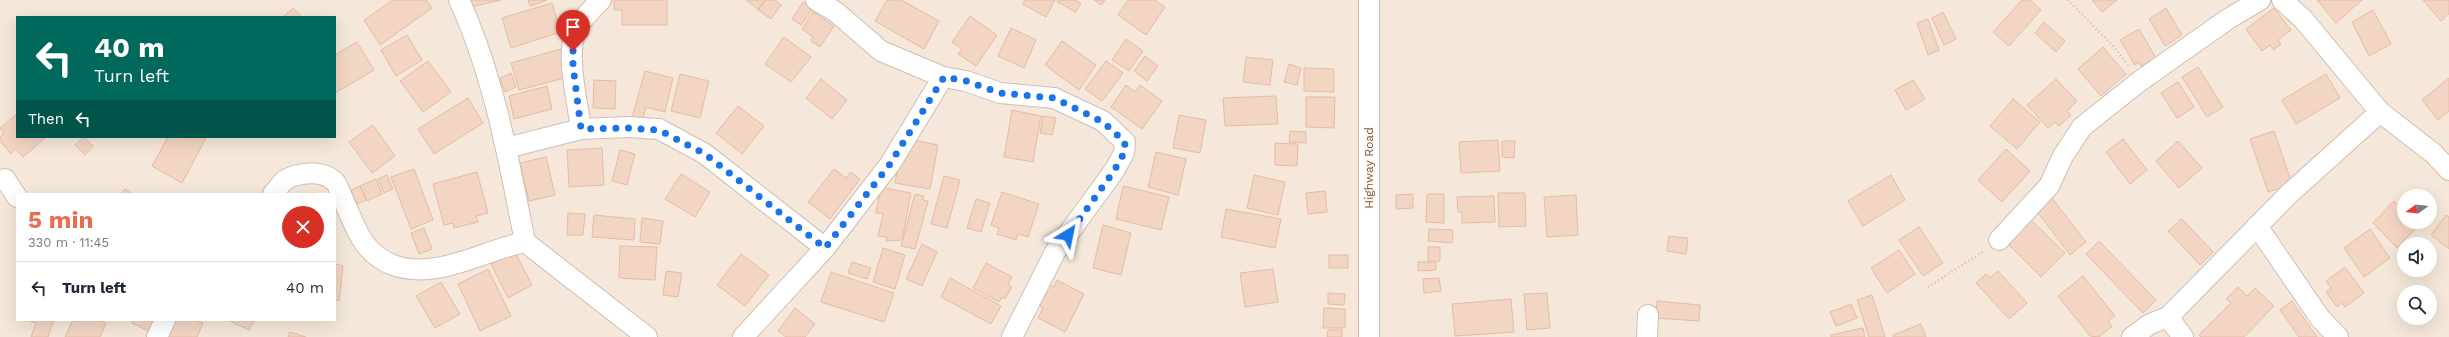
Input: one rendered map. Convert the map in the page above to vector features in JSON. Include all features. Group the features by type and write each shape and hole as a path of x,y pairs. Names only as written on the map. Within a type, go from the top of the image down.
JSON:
{"street":[{"path":"459,0 474,32 506,148 525,242 647,337"},
{"path":"581,129 573,66 574,37 587,14 601,0"},
{"path":"816,0 841,6 882,51 944,77 966,81 1000,93 1054,98 1103,122 1125,142 1124,153 1114,171 1055,252 1012,337"},
{"name":"Highway Road","path":"1369,0 1369,337"},
{"path":"1999,240 2049,186 2063,156 2082,127 2140,81 2228,19 2260,0"},
{"path":"2282,0 2302,19 2380,112 2433,153 2449,170"},
{"path":"743,337 825,248 890,164 944,77"},
{"path":"2132,337 2150,324 2168,317 2257,226 2380,112"},
{"path":"506,148 581,129 627,128 659,130 705,154 825,248"},
{"path":"274,193 285,181 300,175 320,174 335,182 358,236 373,255 394,265 420,269 451,266 501,247 525,242"},
{"path":"5,179 16,196"},
{"path":"2257,226 2320,318 2338,337"},
{"path":"1647,337 1648,315"},
{"path":"2168,317 2183,337"},
{"path":"157,337 165,321"}],"path":[{"path":"2068,0 2115,48 2140,81"},
{"path":"1928,287 1999,240"}],"shaded area":[{"path":"0,0 2449,0 2449,337 0,337"}],"building":[{"path":"393,0 426,0 432,8 380,45 364,20"},
{"path":"465,0 501,0 467,8"},
{"path":"528,0 547,0 530,6"},
{"path":"614,0 667,0 667,25 622,25 622,10 614,10"},
{"path":"746,0 765,0 758,9"},
{"path":"766,0 775,0 781,5 771,19 758,10"},
{"path":"887,0 901,0 939,21 924,49 875,21"},
{"path":"1025,0 1055,0 1046,17 1023,4"},
{"path":"1058,0 1075,0 1081,3 1076,12 1057,2"},
{"path":"1094,0 1105,0 1101,5"},
{"path":"1128,0 1155,0 1165,7 1146,35 1118,15"},
{"path":"2022,0 2030,0 2041,10 2009,46 1993,32"},
{"path":"2092,0 2117,0 2102,12"},
{"path":"2317,0 2362,0 2336,23"},
{"path":"2423,0 2449,0 2449,14 2441,21"},
{"path":"803,2 813,8 801,25 792,19"},
{"path":"552,3 561,32 511,48 502,18"},
{"path":"293,8 301,16 284,16"},
{"path":"2166,8 2182,35 2165,46 2149,19"},
{"path":"2274,8 2291,30 2278,40 2281,44 2274,50 2270,45 2262,51 2246,29"},
{"path":"2373,10 2391,44 2369,56 2352,22"},
{"path":"813,12 834,26 820,47 811,41 813,37 802,29"},
{"path":"1943,12 1956,39 1944,45 1932,18"},
{"path":"970,16 997,35 976,66 958,54 962,49 952,42"},
{"path":"1928,19 1939,50 1928,55 1917,23"},
{"path":"2044,22 2065,41 2056,52 2035,33"},
{"path":"1011,28 1036,40 1024,68 998,56"},
{"path":"2139,29 2156,58 2141,66 2139,62 2135,65 2120,40"},
{"path":"407,35 422,60 396,76 381,50"},
{"path":"784,37 811,57 791,82 765,64"},
{"path":"1126,39 1143,51 1129,71 1112,60"},
{"path":"1062,41 1096,65 1079,90 1045,65"},
{"path":"357,42 374,70 336,92 336,54"},
{"path":"2103,47 2126,74 2101,96 2078,69"},
{"path":"564,48 572,76 519,90 511,63"},
{"path":"1145,56 1158,66 1147,81 1134,71"},
{"path":"1246,57 1273,60 1270,85 1243,82"},
{"path":"428,61 451,92 423,112 400,81"},
{"path":"1106,61 1123,73 1102,101 1085,89"},
{"path":"1289,64 1301,68 1297,85 1284,82"},
{"path":"2198,67 2223,107 2207,117 2182,77"},
{"path":"1304,68 1334,69 1334,92 1304,91"},
{"path":"645,71 673,78 665,112 646,107 642,121 632,118"},
{"path":"511,73 516,87 505,92 500,78"},
{"path":"680,74 709,81 700,118 671,111"},
{"path":"2326,74 2340,98 2296,124 2282,100"},
{"path":"2449,78 2449,111 2438,120 2422,100"},
{"path":"821,79 847,100 832,119 806,98"},
{"path":"2056,79 2077,101 2067,111 2071,115 2059,126 2055,122 2048,128 2027,105"},
{"path":"594,80 616,81 615,109 593,108"},
{"path":"1913,80 1925,99 1906,110 1895,90"},
{"path":"2178,82 2194,107 2177,118 2161,93"},
{"path":"1126,85 1135,92 1140,85 1162,101 1142,129 1111,107"},
{"path":"547,86 552,109 514,119 509,96"},
{"path":"1276,96 1278,124 1225,126 1223,98"},
{"path":"1306,97 1335,97 1334,128 1306,127"},
{"path":"468,98 483,123 434,154 418,129"},
{"path":"2013,99 2040,122 2017,149 1990,126"},
{"path":"738,106 764,126 742,154 716,133"},
{"path":"1012,110 1041,116 1033,162 1004,157"},
{"path":"16,115 16,138 44,139 23,157 16,149 11,154 0,141 0,137 4,134 0,128"},
{"path":"1179,115 1206,120 1200,153 1173,148"},
{"path":"1043,116 1056,118 1052,135 1040,133"},
{"path":"373,125 395,156 372,173 349,142"},
{"path":"1290,131 1306,132 1306,143 1289,142"},
{"path":"2274,131 2292,184 2268,192 2250,139"},
{"path":"83,138 85,138 93,146 85,155 75,145"},
{"path":"167,138 206,138 182,183 152,166"},
{"path":"908,139 938,145 930,189 895,183 899,161 904,162"},
{"path":"2123,139 2147,170 2130,184 2106,152"},
{"path":"1498,140 1500,171 1461,173 1459,142"},
{"path":"1502,141 1515,141 1514,158 1502,157"},
{"path":"2178,141 2202,168 2179,188 2156,161"},
{"path":"1275,143 1298,144 1297,166 1275,165"},
{"path":"602,148 604,185 569,187 567,150"},
{"path":"2006,149 2030,171 2002,202 1978,180"},
{"path":"620,150 635,154 627,185 612,181"},
{"path":"1156,152 1186,159 1178,195 1148,187"},
{"path":"546,157 555,195 529,201 520,163"},
{"path":"414,169 433,220 411,229 391,177"},
{"path":"834,169 846,178 851,172 860,179 830,219 808,202"},
{"path":"477,172 488,213 476,216 478,222 454,228 453,223 444,225 433,184"},
{"path":"681,174 710,192 695,217 665,199"},
{"path":"387,175 393,189 384,193 378,179"},
{"path":"1254,175 1285,182 1278,215 1247,208"},
{"path":"1891,175 1905,200 1863,226 1848,201"},
{"path":"944,176 960,180 947,228 931,224"},
{"path":"376,179 382,194 367,201 360,186"},
{"path":"360,186 366,200 357,204 351,190"},
{"path":"1123,186 1169,197 1161,230 1116,219"},
{"path":"881,187 911,193 902,240 886,241 887,237 878,236 883,214 876,213"},
{"path":"125,189 131,193 122,193"},
{"path":"1325,191 1327,212 1308,214 1306,193"},
{"path":"1002,192 1039,204 1028,237 1018,234 1016,240 997,234 999,228 991,225"},
{"path":"1498,193 1525,193 1526,226 1499,227"},
{"path":"915,194 924,196 923,200 928,201 915,249 901,246"},
{"path":"1413,194 1413,208 1396,209 1396,195"},
{"path":"1427,194 1444,194 1444,223 1426,222"},
{"path":"1576,195 1578,235 1547,237 1544,197"},
{"path":"1494,196 1495,222 1462,223 1462,212 1458,212 1457,197"},
{"path":"2051,197 2086,242 2070,255 2035,209"},
{"path":"976,199 990,203 981,232 967,228"},
{"path":"2394,201 2397,204 2397,229 2415,229 2408,237 2397,237 2397,248 2373,223"},
{"path":"1226,209 1281,219 1275,248 1221,237"},
{"path":"568,213 585,214 583,235 567,235"},
{"path":"594,215 635,219 634,240 592,237"},
{"path":"2446,215 2449,217 2449,249 2437,240 2437,237 2431,235"},
{"path":"642,218 663,221 660,244 640,242"},
{"path":"2029,218 2065,253 2041,277 2006,242"},
{"path":"2182,219 2213,252 2200,265 2168,231"},
{"path":"1103,225 1131,233 1121,275 1093,268"},
{"path":"1919,227 1943,263 1923,276 1899,240"},
{"path":"424,228 432,249 419,254 411,233"},
{"path":"1429,229 1453,230 1452,243 1428,241"},
{"path":"2370,229 2390,258 2364,277 2344,248"},
{"path":"1669,236 1688,238 1686,254 1667,251"},
{"path":"2099,241 2156,300 2143,313 2086,254"},
{"path":"922,244 937,252 922,286 906,279"},
{"path":"620,246 657,247 655,280 619,278"},
{"path":"1428,247 1440,247 1440,261 1428,261"},
{"path":"883,248 905,255 895,289 873,282"},
{"path":"1899,250 1915,274 1887,293 1871,268"},
{"path":"515,252 532,285 508,298 491,264"},
{"path":"741,254 769,275 745,306 717,285"},
{"path":"1329,255 1348,255 1348,268 1329,268"},
{"path":"852,262 871,268 867,279 848,273"},
{"path":"1418,262 1436,262 1436,270 1418,271"},
{"path":"986,263 1012,277 1008,284 1012,287 1005,299 1002,297 999,302 973,288"},
{"path":"336,264 343,266 339,301 336,300"},
{"path":"2345,267 2364,293 2345,307 2342,303 2337,307 2326,292 2331,288 2326,281"},
{"path":"488,269 511,316 480,331 458,284"},
{"path":"1273,269 1278,302 1245,307 1240,273"},
{"path":"666,271 682,273 678,297 663,295"},
{"path":"1998,271 2027,303 2009,319 1976,283 1986,274 1990,278"},
{"path":"831,272 894,293 884,322 821,302"},
{"path":"2083,276 2115,316 2108,321 2112,326 2099,337 2090,336 2058,296"},
{"path":"950,278 1001,306 991,324 941,297"},
{"path":"1439,278 1441,291 1424,293 1423,279"},
{"path":"1057,280 1084,294 1065,332 1038,318 1043,308 1038,305 1049,284 1054,287"},
{"path":"441,282 460,314 435,328 416,296"},
{"path":"2238,287 2247,296 2255,288 2274,306 2244,337 2201,337 2199,335 2231,303 2226,299"},
{"path":"1328,293 1345,294 1344,305 1328,304"},
{"path":"1547,293 1550,328 1527,330 1524,294"},
{"path":"1872,295 1885,337 1869,337 1857,300"},
{"path":"1511,299 1514,332 1455,336 1452,304"},
{"path":"1657,301 1700,305 1699,321 1655,318"},
{"path":"2292,301 2317,337 2299,337 2280,310"},
{"path":"1851,304 1857,318 1836,326 1830,312"},
{"path":"795,308 815,324 805,337 786,337 778,331"},
{"path":"1324,308 1345,309 1345,328 1323,328"},
{"path":"30,321 54,321 48,337 31,337 36,323"},
{"path":"73,321 101,321 106,323 100,337 65,337"},
{"path":"133,321 159,321 153,333 132,323"},
{"path":"172,321 198,321 203,323 197,337 164,337"},
{"path":"230,321 254,321 249,330"},
{"path":"1921,324 1926,337 1893,337 1893,335"},
{"path":"1863,328 1865,337 1831,337 1831,335"},
{"path":"1328,330 1342,330 1342,337 1327,337"},
{"path":"290,332 306,337 288,337"}],"route":[{"path":"573,51 573,66 581,129 627,128 659,130 705,154 825,248 890,164 944,77 966,81 1000,93 1054,98 1103,122 1118,133 1125,142 1124,153 1114,171 1068,235"}]}
